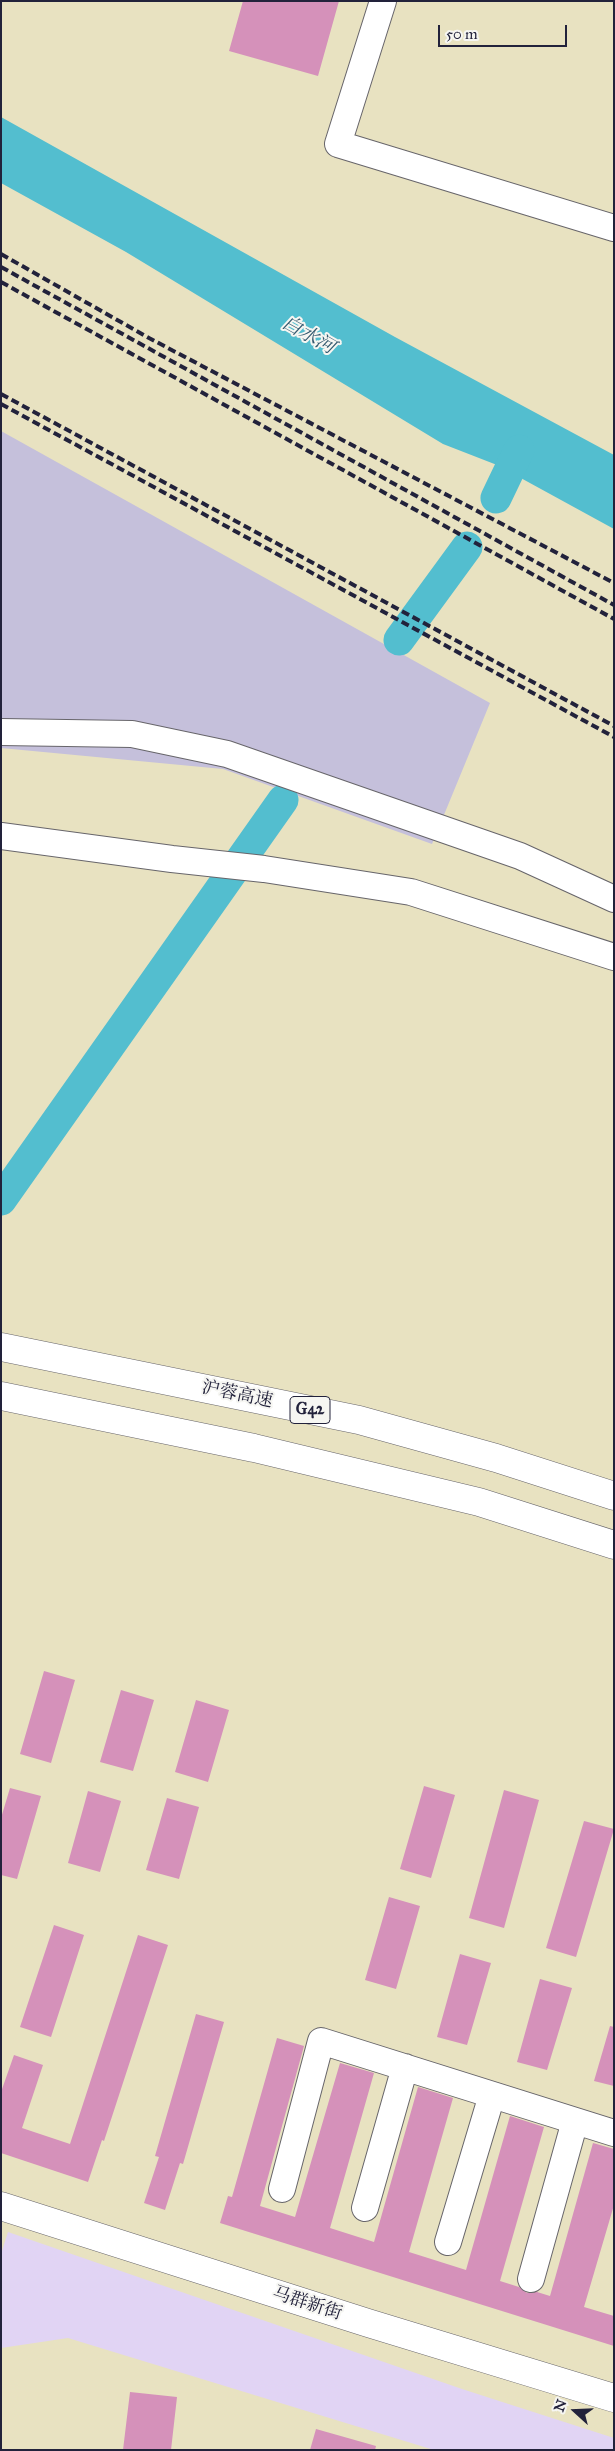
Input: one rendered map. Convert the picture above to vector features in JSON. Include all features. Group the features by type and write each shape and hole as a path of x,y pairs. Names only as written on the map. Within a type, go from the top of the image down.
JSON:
{"main road":[{"name":"沪蓉高速","path":"1,1347 358,1420 496,1458 614,1496"},
{"path":"1,1396 254,1448 479,1502 614,1545"},
{"path":"496,1458 614,1484"},
{"name":"马群新街","path":"1,2206 368,2323 614,2398"}],"street":[{"path":"383,1 338,144 614,228"},
{"path":"1,732 132,734 227,754 520,856 614,899"},
{"path":"1,836 172,859 264,868 411,892 614,957"},
{"path":"282,2189 321,2041 614,2133"},
{"path":"365,2208 405,2067"},
{"path":"448,2242 492,2094"},
{"path":"531,2280 575,2121"}],"shaded area":[{"path":"1,431 490,703 432,844 223,769 1,748"},
{"path":"8,2232 462,2389 614,2438 614,2450 434,2450 68,2338 1,2348 1,2254"}],"water":[{"name":"白水河","path":"1,117 395,337 614,455 614,529 497,465 443,444 126,252 1,183"}],"building":[{"path":"243,1 339,1 318,76 229,51"},
{"path":"44,1671 75,1680 51,1763 20,1754"},
{"path":"121,1690 154,1700 133,1771 100,1762"},
{"path":"196,1700 229,1710 208,1782 175,1772"},
{"path":"424,1786 455,1795 431,1878 400,1869"},
{"path":"10,1788 41,1796 17,1879 1,1875 1,1818"},
{"path":"504,1790 539,1800 504,1928 469,1918"},
{"path":"88,1791 121,1801 100,1872 68,1863"},
{"path":"167,1798 199,1807 179,1879 146,1870"},
{"path":"584,1821 614,1829 576,1957 546,1948"},
{"path":"389,1897 420,1906 396,1989 365,1980"},
{"path":"54,1925 84,1935 51,2037 20,2027"},
{"path":"138,1935 168,1945 104,2141 102,2140 88,2182 1,2153 1,2092 14,2055 43,2065 22,2128 70,2144"},
{"path":"460,1954 491,1963 467,2045 437,2037"},
{"path":"540,1979 572,1988 547,2070 517,2062"},
{"path":"196,2014 224,2022 183,2164 180,2163 165,2210 144,2203 159,2157 155,2156"},
{"path":"610,2026 614,2027 614,2086 594,2081"},
{"path":"277,2038 304,2046 260,2206 295,2217 340,2063 374,2073 330,2228 374,2242 418,2087 453,2098 409,2252 466,2270 510,2116 544,2127 500,2281 519,2287 527,2293 537,2292 550,2296 593,2143 614,2149 614,2205 584,2307 614,2316 614,2346 220,2223 228,2196 232,2197"},
{"path":"130,2392 177,2397 171,2450 123,2450"},
{"path":"316,2429 376,2446 375,2450 310,2450"}],"waterway":[{"path":"496,498 519,450"},
{"path":"399,640 467,547"},
{"path":"1,1200 283,800"}],"railway":[{"path":"1,254 149,338 614,583"},
{"path":"1,267 614,605"},
{"path":"1,282 614,619"},
{"path":"1,394 614,726"},
{"path":"1,404 614,737"}]}
